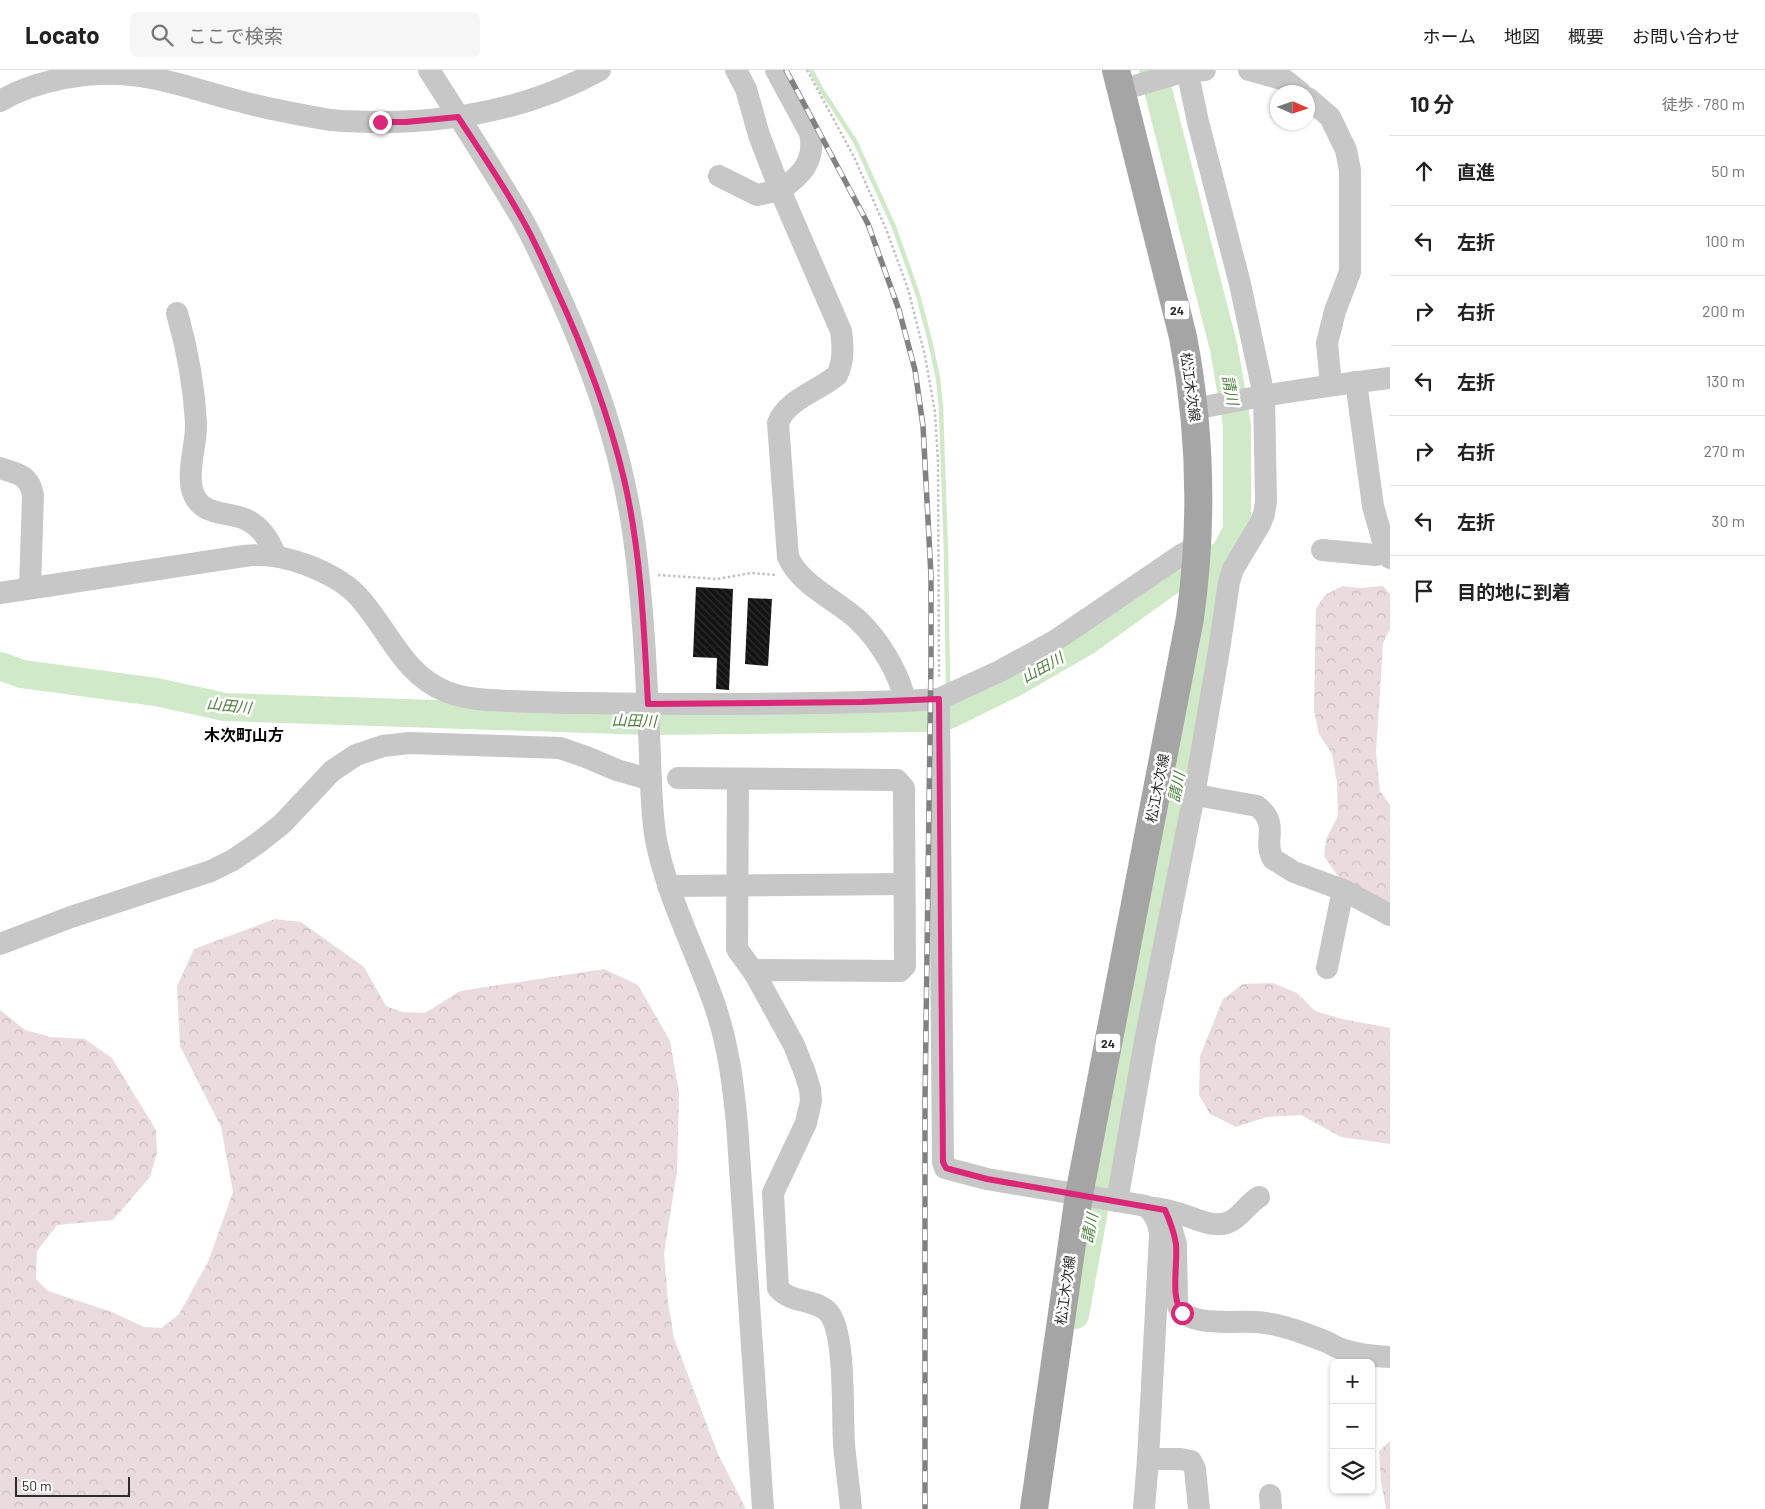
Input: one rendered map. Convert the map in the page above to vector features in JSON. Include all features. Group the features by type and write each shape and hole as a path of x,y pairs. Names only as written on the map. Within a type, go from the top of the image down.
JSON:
{"main road":[{"name":"松江木次線","path":"1034,1509 1079,1195 1162,789 1190,618 1196,561 1199,485 1195,409 1183,337 1126,81"}],"street":[{"path":"429,70 522,220 575,329 596,382 624,480 634,538 644,625 651,780 656,838 668,886 714,1004 725,1039 732,1079 737,1124 763,1509"},
{"path":"0,101 28,88 72,77 101,74 130,75 180,84 241,102 326,119 406,122 458,117 503,108 535,98 600,70"},
{"path":"736,70 747,94 759,135 780,190 841,331 843,346 841,368 837,375 795,403 780,416 778,423 788,557 802,577 859,621 872,636 880,646 894,672 903,690 905,701"},
{"path":"719,176 757,195 780,190 796,179 801,173 810,155 812,144 810,134 776,70"},
{"path":"1249,70 1295,81"},
{"path":"1117,1201 1220,650 1229,582 1233,570 1264,514 1266,502 1260,396 1240,284 1198,122 1191,71 1126,81"},
{"path":"1315,104 1330,117 1346,150 1350,170 1350,272 1335,311 1327,343 1331,385"},
{"path":"177,313 188,360 196,424 191,476 194,495 204,508 247,520 271,543 275,555"},
{"path":"1195,409 1260,396 1390,378"},
{"path":"1322,550 1388,555 1374,506 1356,382"},
{"path":"0,468 20,474 32,488 30,588"},
{"path":"0,593 244,556 259,554 275,555 320,570 340,581 356,594 371,612 401,656 415,672 445,692 460,697 559,703 648,715 905,701 939,711 1000,671 1053,642 1181,555 1196,561"},
{"path":"939,711 943,1162 946,1168 1079,1195 1155,1208 1208,1223 1222,1224 1236,1219 1251,1202 1259,1197"},
{"path":"0,944 72,917 211,871 233,860 282,824 332,772 356,755 383,746 409,743 560,748 586,756 617,770 651,780"},
{"path":"678,778 897,780 904,788 904,966 900,971 760,970 755,974"},
{"path":"738,780 737,949 755,974 794,1046 810,1088 811,1100 806,1124 773,1193 778,1288 785,1295 822,1307 828,1311 834,1320 841,1356 844,1444 851,1509"},
{"path":"1162,789 1257,806 1267,816 1270,824 1270,850 1273,859 1294,872 1343,890 1390,916"},
{"path":"668,886 904,884"},
{"path":"1326,968 1343,890"},
{"path":"1155,1208 1171,1222 1176,1244 1177,1304 1185,1316 1200,1320 1275,1324 1313,1337 1342,1350 1358,1354 1389,1357"},
{"path":"1144,1509 1160,1236 1160,1226 1155,1208"},
{"path":"1148,1459 1182,1459 1191,1461 1196,1469 1199,1509"}],"path":[{"path":"807,70 854,157 886,229 908,289 925,356 935,412 938,462 939,711"},
{"path":"649,575 717,579 751,573 802,577"}],"green space":[{"path":"1342,586 1360,588 1383,586 1390,594 1390,629 1383,643 1376,753 1380,791 1390,805 1390,904 1339,878 1324,856 1326,839 1338,816 1337,783 1332,754 1319,734 1314,711 1316,609 1325,595"},
{"path":"275,919 301,922 364,967 386,1006 402,1012 425,1013 460,991 604,969 638,985 670,1041 679,1093 677,1172 664,1253 668,1302 674,1338 718,1454 746,1509 0,1509 0,1010 25,1030 51,1037 85,1039 112,1058 156,1130 157,1153 150,1177 113,1220 57,1225 37,1251 36,1279 48,1291 112,1312 144,1327 162,1328 179,1314 208,1262 233,1192 221,1127 180,1046 177,986 194,949"},
{"path":"1273,983 1297,993 1315,1011 1342,1019 1390,1028 1390,1144 1341,1137 1301,1115 1267,1117 1236,1127 1210,1114 1199,1095 1200,1056 1223,999 1243,984"},
{"path":"1390,1441 1390,1509 1386,1509 1381,1481 1379,1451"}],"building":[{"path":"696,587 733,589 729,690 716,689 717,658 693,657"},
{"path":"748,598 772,599 768,666 745,664"}],"waterway":[{"path":"811,70 821,89 855,141 894,227 918,295 930,341 938,378 941,408 948,685"},
{"name":"請川","path":"1075,1315 1139,962 1226,551 1237,530 1237,424 1224,349 1153,70"},
{"name":"山田川","path":"0,666 22,674 156,692 225,707 649,721 923,718 949,715 1016,682 1087,641 1176,577 1214,558"}],"railway":[{"path":"786,70 868,224 899,310 915,370 923,426 931,576 925,1103 925,1509"}],"district":[{"name":"木次町山方","path":"244,734"}],"route":[{"path":"380,122 406,122 458,117 522,220 575,329 596,382 624,480 634,538 644,625 648,704 863,702 939,699 943,1162 946,1168 987,1179 1165,1210 1171,1222 1176,1244 1176,1296 1178,1308 1182,1313"}]}
